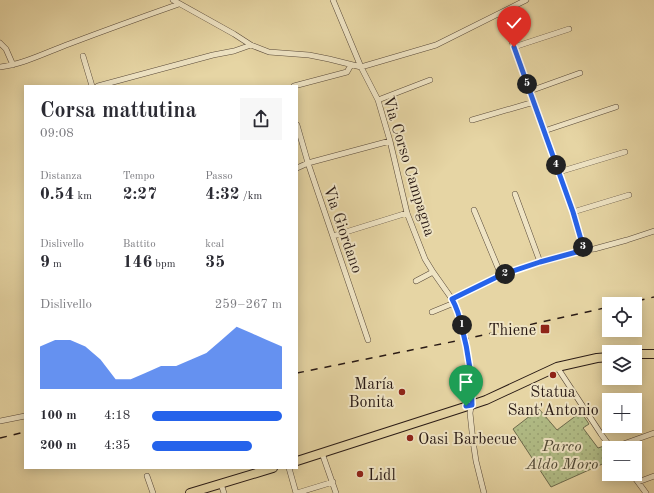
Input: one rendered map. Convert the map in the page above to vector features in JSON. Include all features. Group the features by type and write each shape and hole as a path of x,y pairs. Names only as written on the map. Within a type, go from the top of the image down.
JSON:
{"main road":[{"path":"642,354 654,354"},
{"path":"298,461 486,400 557,367 602,358"},
{"path":"190,493 270,469"}],"street":[{"path":"173,0 251,45 269,52 309,55 361,68 436,45 526,0"},
{"name":"Via Corso Campagna","path":"333,0 361,68 378,100 390,141 407,214 425,259 457,308 466,342 470,373 472,405 470,412 473,441 476,461 484,493"},
{"path":"0,67 13,65 39,57 65,45 179,4"},
{"path":"501,13 559,172 584,250"},
{"path":"514,47 569,29"},
{"path":"0,43 6,50 13,65"},
{"path":"110,84 213,55 234,51 251,45"},
{"path":"83,56 92,85"},
{"path":"298,85 347,72 351,65"},
{"path":"530,91 580,73"},
{"path":"378,100 430,80"},
{"path":"472,120 534,102"},
{"path":"544,131 616,107"},
{"name":"Via Giordano","path":"298,128 308,163 368,340"},
{"path":"298,168 308,163 390,141"},
{"path":"559,172 625,152"},
{"path":"515,194 540,262"},
{"path":"573,212 630,195"},
{"path":"474,210 501,275"},
{"path":"333,236 407,214"},
{"path":"432,312 501,275 540,262 584,250 594,249 654,231"},
{"path":"416,281 433,272"},
{"path":"557,367 606,441"},
{"path":"0,421 24,416"},
{"path":"632,441 654,433"},
{"path":"322,453 336,493"},
{"path":"289,469 296,493 333,482"},
{"path":"148,476 153,493"},
{"path":"646,493 638,482 654,476"},
{"path":"221,484 224,493"}],"green space":[{"name":"Parco Aldo Moro","path":"539,409 557,430 581,412 589,424 583,428 598,448 602,447 602,464 551,487 513,429"}],"railway":[{"path":"642,300 654,297"},
{"path":"298,373 461,340 602,309"},
{"path":"0,438 24,432"}],"place":[{"name":"Thiene","path":"545,329"},
{"name":"Statua Sant'Antonio","path":"553,375"},
{"name":"María Bonita","path":"402,392"},
{"name":"Oasi Barbecue","path":"410,438"},
{"name":"Lidl","path":"360,474"}],"route":[{"path":"466,406 472,405 466,342 457,308 452,299 501,275 584,250 573,212 514,47"}]}
